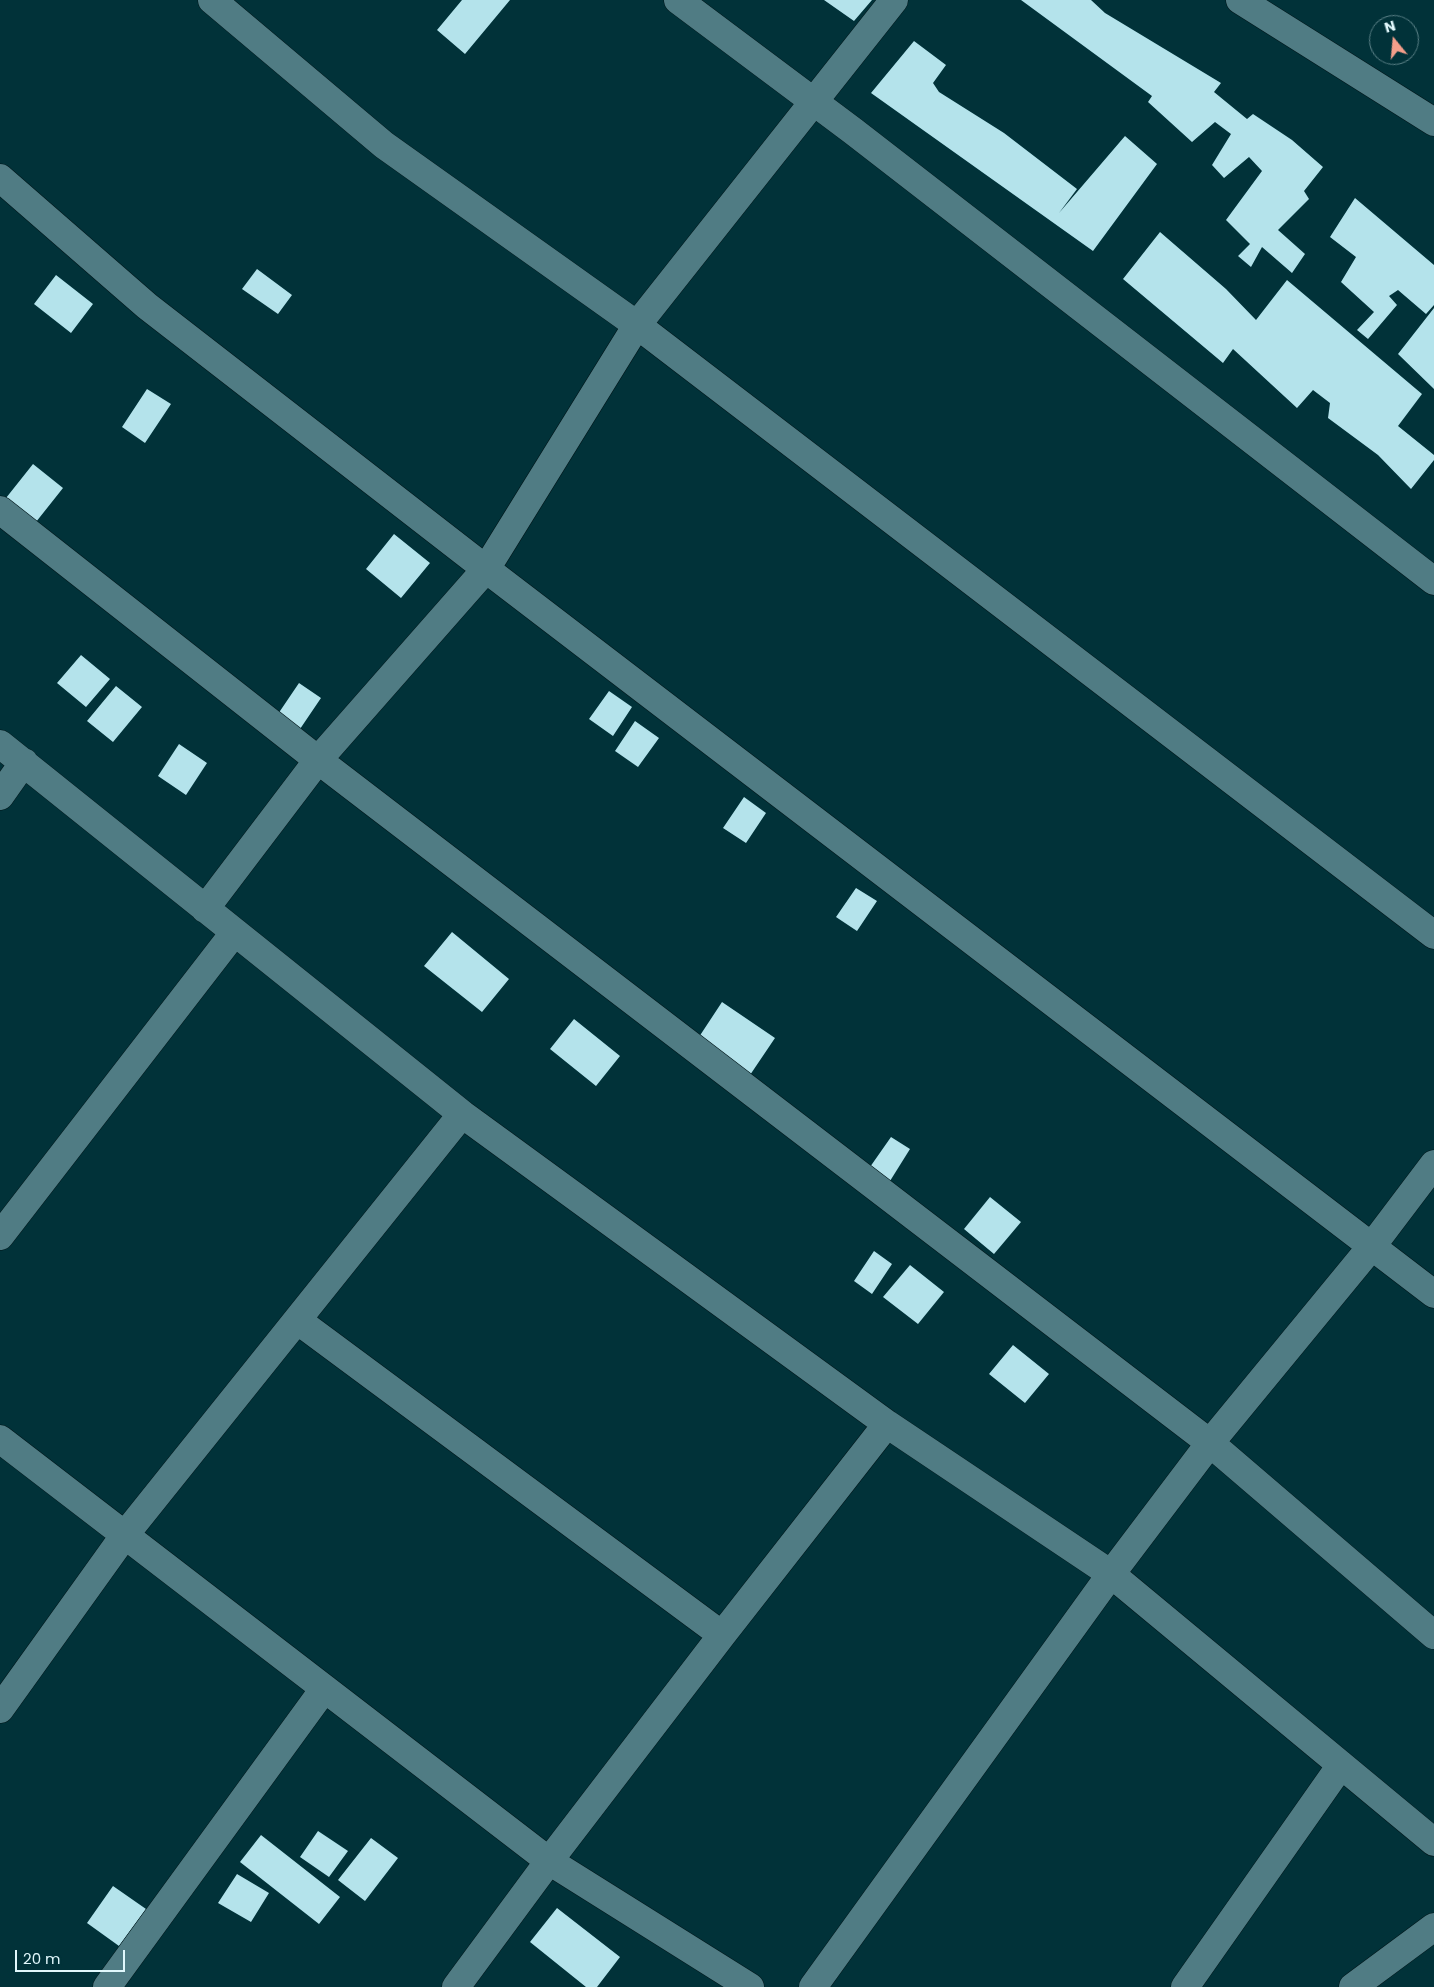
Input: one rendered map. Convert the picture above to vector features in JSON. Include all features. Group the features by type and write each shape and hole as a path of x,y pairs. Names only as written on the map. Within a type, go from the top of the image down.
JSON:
{"street":[{"path":"212,0 384,145 637,325 1434,935"},
{"path":"678,0 813,101 1434,581"},
{"path":"204,909 318,760 486,570 637,325 894,0"},
{"path":"1240,0 1434,122"},
{"path":"0,178 147,306 486,570 1434,1294"},
{"path":"0,510 318,760 1210,1443 1434,1635"},
{"path":"0,744 462,1114 887,1424 1111,1574 1434,1842"},
{"path":"0,796 24,762"},
{"path":"0,1236 234,933"},
{"path":"0,1709 124,1536 462,1114"},
{"path":"813,1987 1111,1574 1210,1443 1372,1246 1434,1164"},
{"path":"297,1320 722,1634"},
{"path":"456,1987 549,1861 722,1634 887,1424"},
{"path":"0,1439 549,1861 750,1987"},
{"path":"107,1987 324,1689"},
{"path":"1185,1987 1340,1765"},
{"path":"1353,1987 1434,1928"}],"building":[{"path":"462,0 510,0 465,54 437,30"},
{"path":"824,0 872,0 854,21"},
{"path":"1021,0 1091,0 1105,13 1221,83 1214,92 1247,119 1253,114 1292,140 1323,167 1304,191 1309,199 1278,230 1305,254 1292,273 1262,247 1251,267 1238,256 1250,244 1226,220 1262,171 1249,157 1224,178 1212,165 1231,134 1215,122 1192,142 1148,102 1152,96"},
{"path":"914,41 946,65 933,83 939,92 1004,133 1077,189 1059,213 1125,136 1157,164 1093,251 871,93"},
{"path":"1355,198 1434,265 1434,305 1426,314 1398,290 1389,296 1397,305 1368,339 1357,330 1374,312 1341,282 1356,257 1330,237"},
{"path":"1160,232 1226,289 1256,320 1287,280 1422,394 1398,426 1434,455 1434,460 1411,489 1378,455 1328,418 1330,403 1313,390 1297,408 1233,349 1223,363 1123,279"},
{"path":"257,269 292,295 278,314 242,289"},
{"path":"56,275 93,304 71,333 34,304"},
{"path":"1434,308 1434,389 1398,354"},
{"path":"147,389 171,404 145,443 122,427"},
{"path":"33,464 63,488 36,522 6,498"},
{"path":"394,534 430,563 401,598 366,569"},
{"path":"81,655 110,679 86,707 57,683"},
{"path":"299,683 321,698 300,729 278,714"},
{"path":"116,686 142,707 113,742 87,721"},
{"path":"609,691 632,707 613,736 589,719"},
{"path":"635,721 659,738 638,767 615,751"},
{"path":"179,744 207,763 186,795 158,776"},
{"path":"744,797 766,813 746,843 723,828"},
{"path":"856,888 877,901 857,931 836,917"},
{"path":"452,932 509,979 482,1012 424,966"},
{"path":"722,1002 775,1038 750,1075 697,1040"},
{"path":"574,1019 620,1056 596,1086 550,1049"},
{"path":"891,1137 910,1149 890,1181 870,1167"},
{"path":"990,1197 1021,1222 994,1254 964,1229"},
{"path":"874,1251 892,1264 872,1294 854,1281"},
{"path":"910,1265 944,1292 918,1324 883,1297"},
{"path":"1013,1345 1049,1374 1025,1403 989,1374"},
{"path":"318,1831 348,1851 329,1877 300,1857"},
{"path":"261,1835 340,1897 319,1924 240,1862"},
{"path":"371,1838 398,1858 365,1901 338,1880"},
{"path":"237,1874 269,1893 251,1922 218,1903"},
{"path":"113,1886 146,1909 119,1946 87,1923"},
{"path":"557,1908 620,1957 597,1987 586,1987 530,1942"}]}
